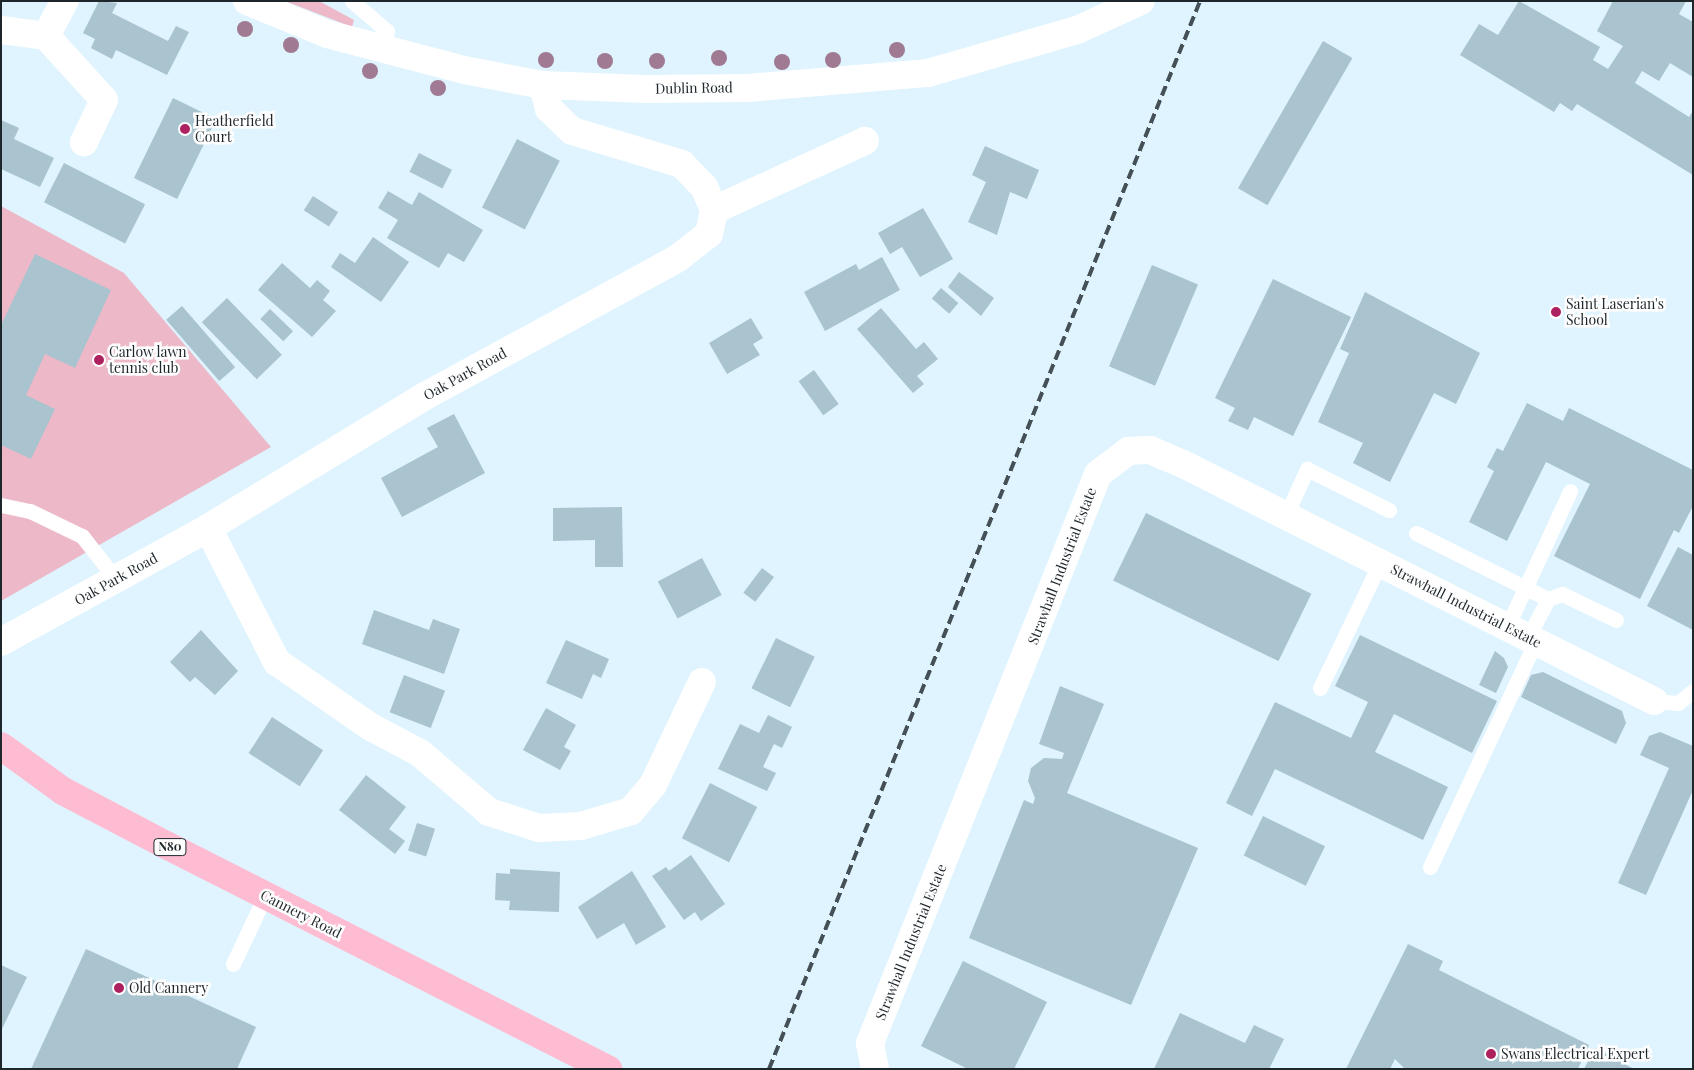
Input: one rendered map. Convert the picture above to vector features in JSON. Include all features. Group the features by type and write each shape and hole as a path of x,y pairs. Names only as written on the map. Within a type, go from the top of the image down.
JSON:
{"main road":[{"name":"Cannery Road","path":"1,746 64,791 265,896 608,1069"}],"street":[{"path":"46,36 65,1"},
{"name":"Dublin Road","path":"247,1 326,34 382,50 543,85 748,88 928,73 1077,30 1141,1"},
{"path":"1,30 46,36 104,100 84,142"},
{"path":"543,85 549,109 572,131 682,164 704,187 714,210 865,141"},
{"name":"Oak Park Road","path":"1,642 208,528 427,395 678,258 709,234 714,210"},
{"name":"Strawhall Industrial Estate","path":"875,1069 870,1043 1098,474 1128,452 1150,450 1286,515 1654,701"},
{"path":"208,528 277,662 371,727 420,753 489,812 539,828 581,826 631,811 653,785 702,682"}],"lane":[{"path":"352,1 387,31 382,50"},
{"path":"1286,515 1307,469 1389,510"},
{"path":"1524,635 1525,588 1570,491"},
{"path":"1,504 30,510 82,536 116,579"},
{"path":"1416,533 1548,599"},
{"path":"1320,688 1380,563"},
{"path":"1430,867 1524,635 1548,599 1562,594 1616,620"},
{"path":"1654,701 1678,703 1693,691"},
{"path":"233,964 265,896"}],"shaded area":[{"path":"285,1 319,1 354,20 352,27"},
{"name":"Carlow lawn tennis club","path":"1,206 124,273 271,447 1,601"}],"building":[{"path":"99,1 117,3 112,13 168,41 176,26 189,32 167,75 116,50 112,59 91,48 95,39 83,33"},
{"path":"1519,1 1600,47 1593,60 1608,69 1623,46 1597,31 1613,1 1686,1 1679,14 1693,22 1693,77 1670,63 1659,81 1642,71 1635,83 1689,117 1693,111 1693,175 1577,104 1572,111 1560,103 1554,112 1460,55 1479,24 1498,35"},
{"path":"1323,41 1352,58 1267,205 1238,188"},
{"path":"173,98 216,119 177,199 134,178"},
{"path":"1,120 19,128 14,139 54,158 40,187 1,169"},
{"path":"517,139 560,161 525,229 482,208"},
{"path":"985,146 1039,170 1027,199 1010,192 997,235 968,222 986,182 972,175"},
{"path":"419,153 452,170 442,189 409,172"},
{"path":"64,163 145,204 125,244 44,202"},
{"path":"388,191 412,205 419,192 483,230 464,262 448,253 439,268 387,238 398,220 378,208"},
{"path":"313,196 338,212 329,227 304,210"},
{"path":"923,208 953,259 920,277 902,247 890,254 878,233"},
{"path":"373,237 409,262 381,302 331,267 340,253 355,263"},
{"path":"35,254 111,290 75,368 45,354 26,395 55,409 31,459 1,445 1,325"},
{"path":"882,257 900,290 825,331 804,292 856,264 859,270"},
{"path":"282,263 310,288 317,280 330,291 323,300 336,311 312,337 258,290"},
{"path":"1152,265 1198,285 1155,386 1109,366"},
{"path":"959,272 994,298 981,316 948,287"},
{"path":"1273,279 1351,317 1293,436 1254,417 1248,430 1228,421 1235,408 1215,398"},
{"path":"941,288 958,303 949,314 932,299"},
{"path":"1365,292 1480,353 1456,404 1434,393 1390,482 1353,463 1363,443 1318,422 1349,353 1340,349"},
{"path":"227,298 282,355 257,379 202,322"},
{"path":"182,306 235,367 219,381 166,320"},
{"path":"881,308 916,349 924,342 938,359 917,376 924,384 913,393 857,329"},
{"path":"270,309 293,331 283,341 260,319"},
{"path":"751,318 763,338 753,344 760,355 727,374 709,343"},
{"path":"814,370 839,404 823,415 799,381"},
{"path":"1527,403 1563,421 1569,408 1693,470 1693,506 1679,533 1674,530 1640,599 1554,556 1590,484 1546,462 1507,541 1469,522 1494,471 1487,467 1497,448 1503,451"},
{"path":"454,414 485,473 402,517 381,478 438,447 427,428"},
{"path":"622,507 623,567 595,567 595,540 553,541 553,508"},
{"path":"1146,513 1311,594 1279,661 1113,580"},
{"path":"1678,547 1693,555 1693,630 1647,606"},
{"path":"702,558 722,595 678,619 658,581"},
{"path":"762,568 774,577 755,602 743,593"},
{"path":"374,610 429,630 433,619 460,629 444,674 362,644"},
{"path":"201,630 238,671 215,695 195,677 190,682 170,662"},
{"path":"1360,635 1497,701 1472,753 1394,714 1375,752 1448,787 1423,840 1275,769 1252,816 1226,803 1275,702 1351,738 1368,702 1335,686"},
{"path":"776,638 815,657 790,707 751,688"},
{"path":"566,640 609,659 601,678 593,674 582,699 546,683"},
{"path":"1495,651 1504,658 1508,667 1496,693 1479,685"},
{"path":"1543,672 1622,711 1626,723 1616,744 1521,697 1531,675"},
{"path":"404,675 445,691 431,728 390,712"},
{"path":"1060,686 1104,704 1067,793 1198,848 1131,1005 969,938 1024,800 1033,804 1035,798 1028,781 1031,768 1044,758 1062,759 1064,753 1039,744"},
{"path":"546,708 576,725 564,747 571,751 560,770 523,750"},
{"path":"768,715 792,727 782,748 774,744 763,767 776,773 767,791 718,769 740,724 759,733"},
{"path":"272,717 323,750 300,786 249,753"},
{"path":"1660,732 1693,746 1693,790 1646,895 1618,883 1669,768 1640,755 1649,736"},
{"path":"366,775 406,807 389,829 405,841 395,854 339,810"},
{"path":"710,783 757,807 729,862 682,838"},
{"path":"1263,816 1325,846 1306,886 1244,856"},
{"path":"417,823 435,829 426,856 408,851"},
{"path":"691,855 725,904 701,921 695,912 684,920 652,876 666,867 669,871"},
{"path":"510,869 560,872 559,912 509,910 510,901 495,900 496,873 510,874"},
{"path":"632,871 666,927 636,945 624,923 597,939 578,907"},
{"path":"1408,944 1443,961 1439,970 1589,1045 1578,1069 1405,1069 1395,1059 1390,1069 1346,1069"},
{"name":"Old Cannery","path":"86,949 256,1027 237,1069 31,1069"},
{"path":"963,961 1047,1002 1014,1069 968,1069 921,1046"},
{"path":"1,965 27,977 1,1031"},
{"path":"1180,1013 1245,1043 1254,1025 1284,1039 1269,1069 1154,1069"},
{"path":"1595,1048 1634,1069 1584,1069"}],"railway":[{"path":"769,1069 1200,1"}],"place":[{"name":"Heatherfield Court","path":"185,129"},
{"name":"Saint Laserian's School","path":"1556,312"},
{"name":"Carlow lawn tennis club","path":"99,360"},
{"name":"Old Cannery","path":"119,988"},
{"name":"Swans Electrical Expert","path":"1491,1054"}]}
